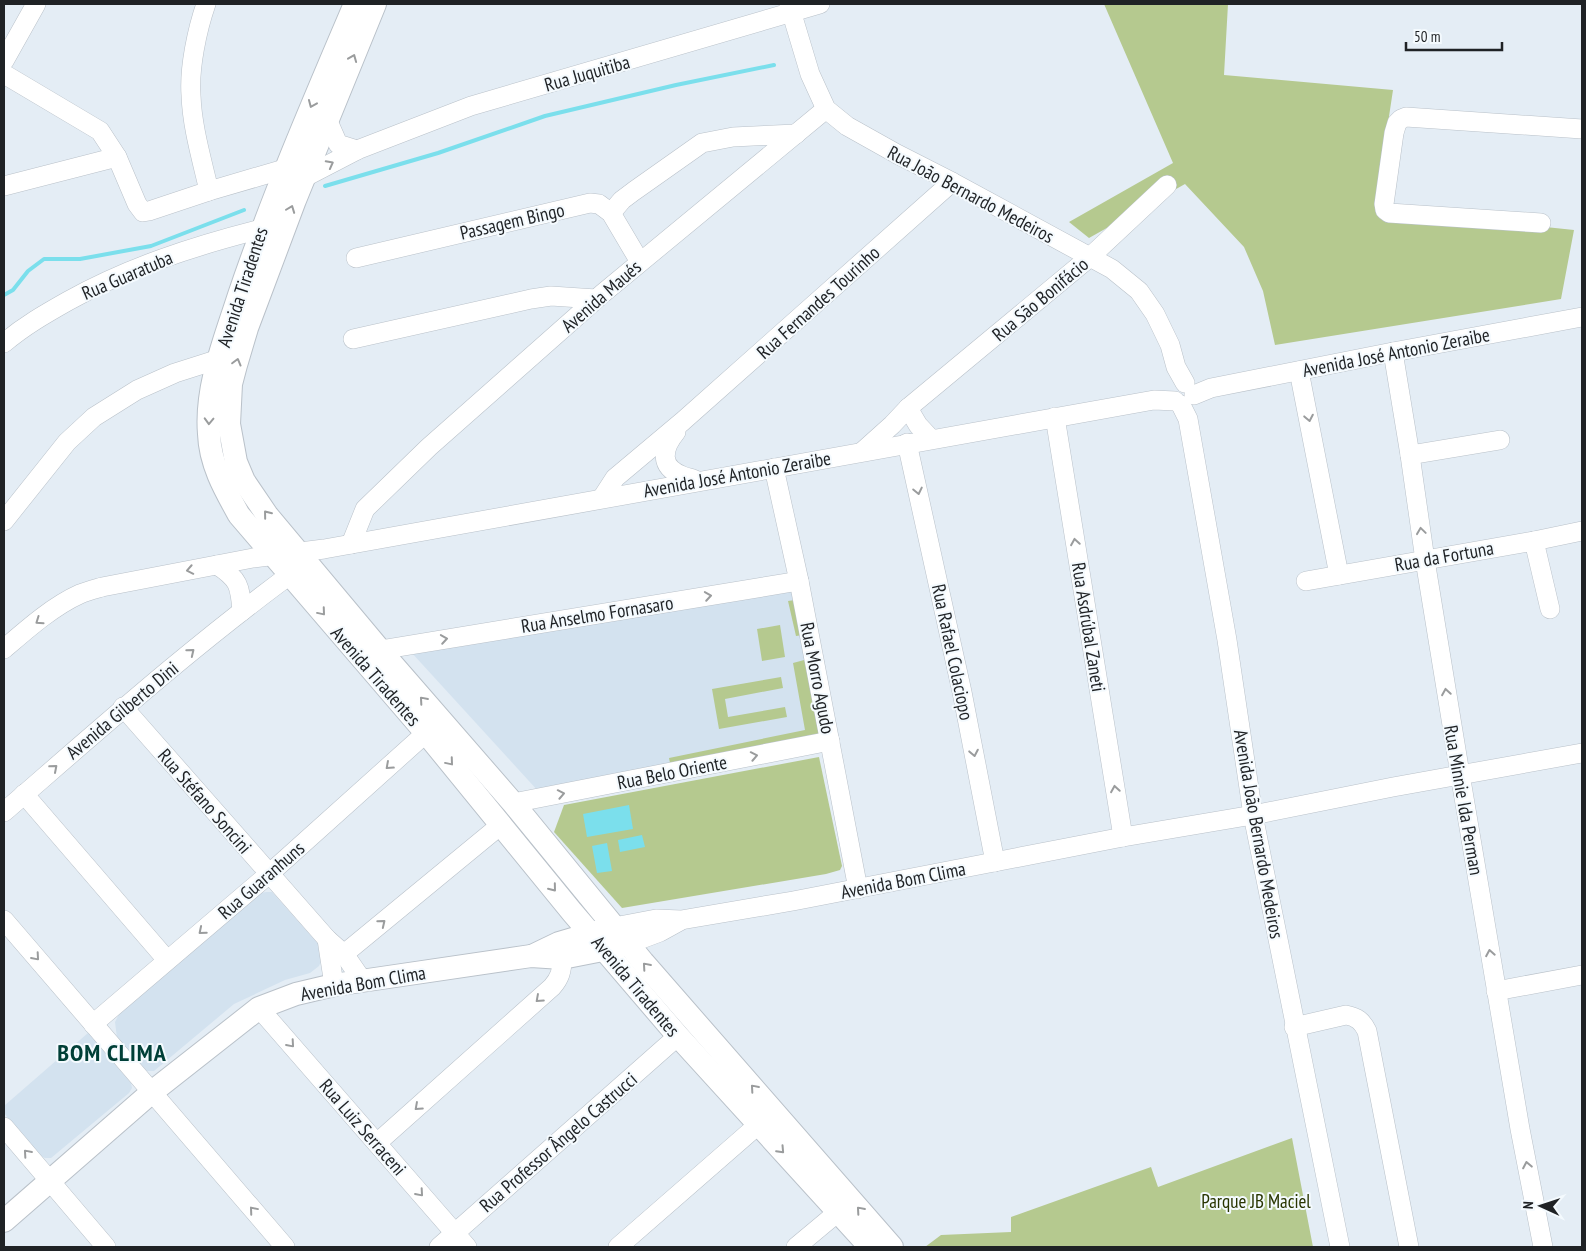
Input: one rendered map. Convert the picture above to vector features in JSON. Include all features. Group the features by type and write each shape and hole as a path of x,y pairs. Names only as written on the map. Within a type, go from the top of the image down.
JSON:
{"main road":[{"name":"Avenida Tiradentes","path":"355,4 294,174 234,374 230,404 230,424 236,462 244,481 267,515 309,556 628,944 892,1247"},
{"name":"Avenida Tiradentes","path":"309,556 272,555 239,515 224,490 210,448 208,424 210,405 219,359 262,229 327,119 375,4"},
{"name":"Avenida Tiradentes","path":"309,556 426,733 590,933 678,1036 870,1247"},
{"name":"Avenida Bom Clima","path":"531,956 559,943 614,927"},
{"name":"Avenida Bom Clima","path":"4,1221 152,1092 259,1008 296,994 362,980 531,956 562,958 606,951 628,944"}],"street":[{"path":"4,61 36,4"},
{"path":"206,4 197,38 191,76 191,95 194,120 209,191"},
{"name":"Rua Juquitiba","path":"117,157 137,204 143,212 150,211 209,191 294,174 472,106 791,8 820,4"},
{"name":"Rua João Bernardo Medeiros","path":"791,8 810,74 826,108 847,126 1112,269 1139,292 1155,314 1170,345 1186,393"},
{"path":"4,74 93,125 104,136 117,157 4,186"},
{"name":"Avenida Maués","path":"309,556 365,509 429,447 596,299 826,108"},
{"path":"1541,223 1389,213 1385,210 1384,204 1394,133 1397,124 1400,118 1406,118 1582,129"},
{"path":"327,119 338,144 357,150"},
{"path":"640,262 611,213 622,200 702,143 733,136 796,134"},
{"name":"Rua Fernandes Tourinho","path":"602,498 621,473 683,421 952,182"},
{"name":"Rua São Bonifácio","path":"862,452 908,408 1090,257 1167,185"},
{"name":"Passagem Bingo","path":"356,258 590,203 599,204 611,213"},
{"name":"Rua Guaratuba","path":"4,343 31,321 122,274 211,241 262,229"},
{"path":"353,339 531,299 551,296 596,299"},
{"name":"Avenida José Antonio Zeraibe","path":"309,556 351,544 401,534 1154,400 1582,313"},
{"name":"Rua Minnie Ida Perman","path":"1393,352 1425,560 1496,991 1543,1247"},
{"path":"4,521 67,442 94,417 137,390 175,373 219,359"},
{"path":"1299,371 1339,575"},
{"name":"Avenida João Bernardo Medeiros","path":"1186,393 1227,640 1253,815 1294,1027 1340,1247"},
{"path":"908,408 918,425 931,439"},
{"name":"Rua Asdrúbal Zaneti","path":"1055,418 1123,837"},
{"name":"Rua Fernandes Tourinho","path":"683,421 666,446 666,461 670,469 698,481"},
{"path":"1410,455 1500,440"},
{"name":"Rua Rafael Colaciopo","path":"907,443 962,692 995,862"},
{"name":"Rua Morro Agudo","path":"774,468 799,581 858,889"},
{"name":"Avenida Maués","path":"382,492 373,507 374,523 378,530 385,534 393,536 401,534"},
{"name":"Avenida Maués","path":"351,544 365,509"},
{"name":"Rua da Fortuna","path":"1306,581 1582,531"},
{"path":"1534,541 1550,609"},
{"path":"4,649 26,630 80,593 102,587 272,555"},
{"name":"Avenida Gilberto Dini","path":"4,812 123,708 309,556"},
{"path":"217,565 231,574 238,583 242,611"},
{"name":"Rua Anselmo Fornasaro","path":"388,652 799,581"},
{"name":"Rua Stéfano Soncini","path":"123,708 327,939 344,954 362,980"},
{"name":"Rua Guaranhuns","path":"93,1024 269,874 426,733"},
{"name":"Rua Belo Oriente","path":"513,803 830,741"},
{"name":"Avenida Bom Clima","path":"614,927 656,919 681,920 858,889 1123,837 1253,815 1460,774 1582,753"},
{"path":"24,794 167,960"},
{"path":"344,954 502,824"},
{"path":"4,920 284,1247"},
{"name":"Avenida Bom Clima","path":"628,944 660,932 681,920"},
{"path":"327,939 334,985"},
{"path":"377,1143 552,988 562,971 562,958"},
{"path":"1496,991 1582,975"},
{"name":"Rua Luiz Serraceni","path":"259,1008 461,1240"},
{"path":"1294,1027 1346,1015 1354,1017 1364,1025 1409,1247"},
{"name":"Rua Professor Ângelo Castrucci","path":"439,1247 461,1240 678,1036"},
{"path":"618,1247 758,1124"},
{"path":"4,1127 106,1247"},
{"path":"796,1247 838,1212"}],"shaded area":[{"path":"796,589 823,735 539,792 411,652"},
{"path":"272,892 320,946 322,959 319,966 310,973 285,980 234,1004 154,1071 147,1071 117,1038 115,1022 120,1012 259,893"},
{"path":"88,1033 131,1083 132,1088 129,1093 51,1158 45,1158 39,1155 4,1113 4,1106"}],"green space":[{"path":"1104,4 1228,4 1224,75 1393,90 1375,209 1574,230 1561,299 1275,345 1263,291 1244,247 1185,184 1089,238 1069,222 1173,163"},
{"path":"795,600 803,635 796,636 788,601"},
{"path":"780,625 785,657 762,661 757,629"},
{"path":"808,659 821,737 671,768 669,758 805,730 793,663"},
{"path":"781,677 783,688 725,699 728,717 785,707 787,717 719,729 712,689"},
{"path":"819,757 842,866 840,870 826,874 622,908 554,832 564,805"},
{"name":"Parque JB Maciel","path":"1292,1138 1313,1247 925,1247 941,1235 1011,1232 1011,1217 1151,1167 1158,1187"}],"water":[{"path":"629,805 633,829 587,837 583,814"},
{"path":"642,835 645,847 620,852 618,840"},
{"path":"607,843 612,871 597,873 592,846"}],"waterway":[{"path":"325,186 438,153 545,116 676,85 774,65"},
{"path":"4,295 13,290 28,271 44,259 80,259 151,246 244,210"}],"district":[{"name":"BOM CLIMA","path":"112,1053"}]}
